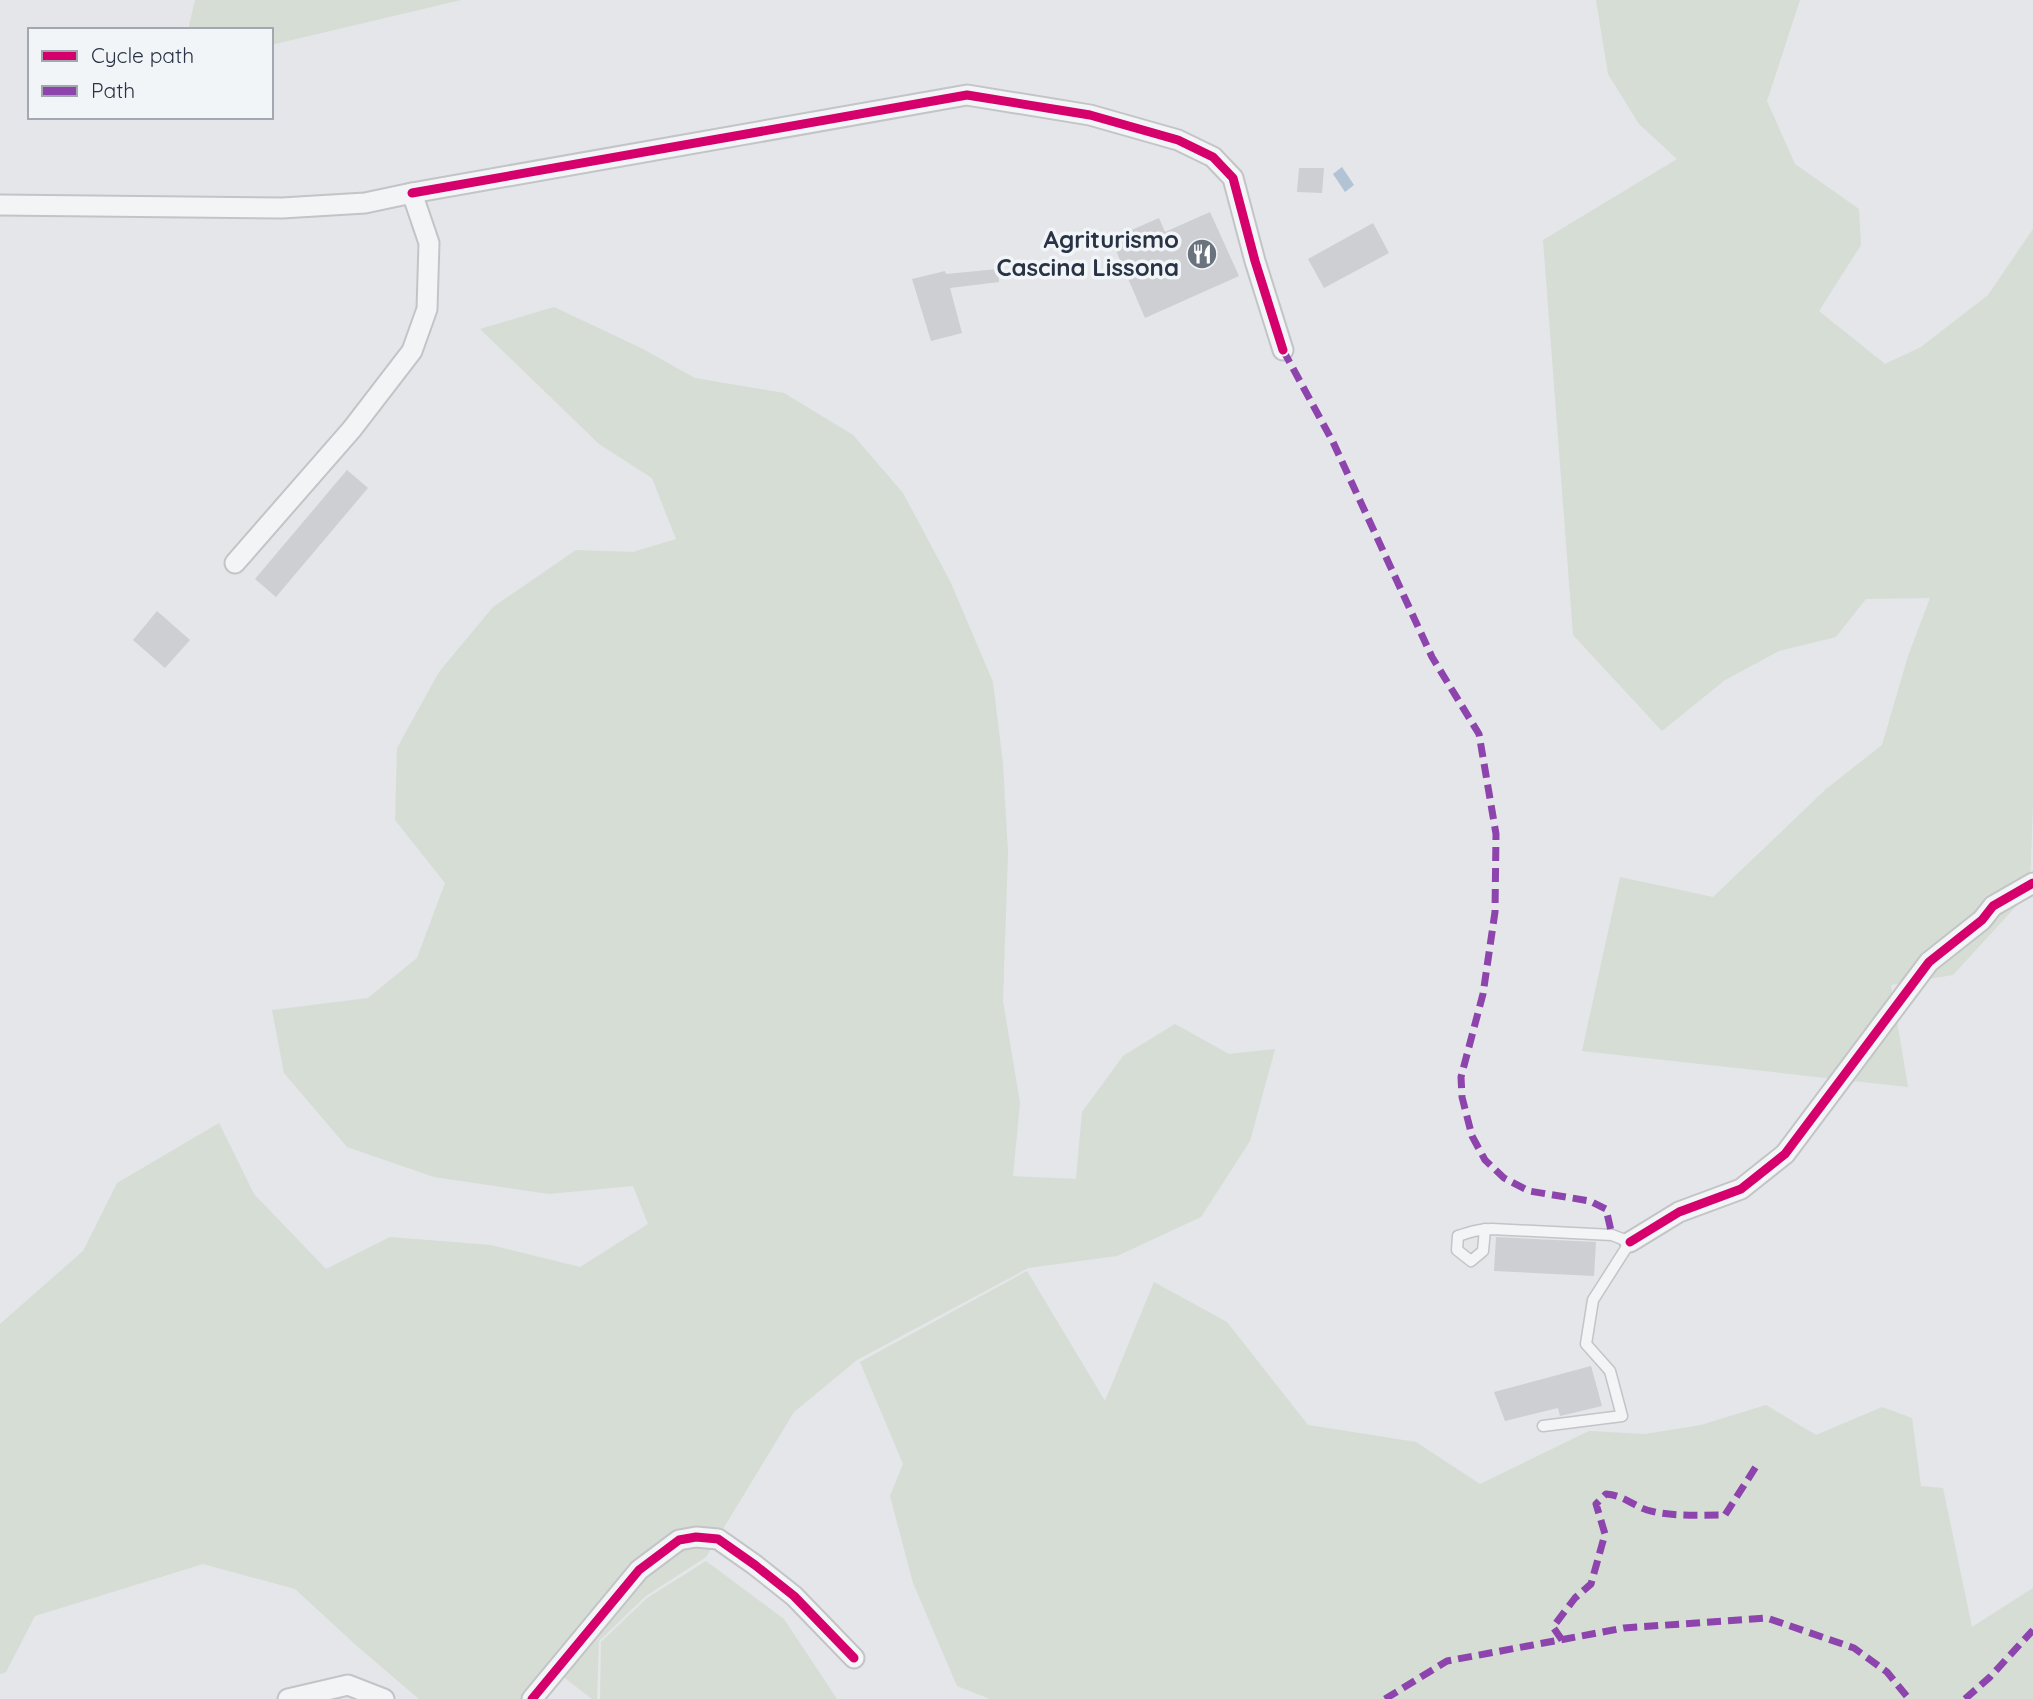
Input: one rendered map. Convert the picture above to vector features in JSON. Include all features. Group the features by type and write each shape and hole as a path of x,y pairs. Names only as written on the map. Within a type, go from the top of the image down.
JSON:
{"street":[{"path":"0,205 282,208 365,202 967,95 1090,115 1178,140 1213,157 1233,178 1283,350"},
{"path":"235,563 352,429 412,351 427,309 429,243 412,193"},
{"path":"1630,1242 1679,1212 1741,1189 1785,1154 1928,962 1982,920 1993,906 2033,883"},
{"path":"532,1699 639,1570 679,1540 696,1537 718,1539 755,1565 794,1596 854,1658"},
{"path":"288,1699 348,1685 384,1699"}],"lane":[{"path":"1485,1229 1612,1235 1630,1242 1593,1300 1586,1344 1610,1371 1622,1416 1544,1426"}],"shaded area":[{"path":"195,0 461,0 273,45 273,28 188,28"},
{"path":"1596,0 1800,0 1767,101 1795,164 1859,209 1861,245 1819,311 1885,364 1921,347 1988,295 2033,229 2033,801 2030,891 1953,975 1891,985 1908,1087 1582,1051 1620,877 1713,897 1826,789 1882,745 1908,656 1930,598 1866,599 1836,637 1779,651 1725,680 1662,731 1573,635 1543,240 1677,159 1639,124 1608,74"},
{"path":"554,307 641,348 695,378 784,393 853,435 903,493 950,581 993,682 1003,764 1008,853 1003,1001 1020,1103 1013,1176 1076,1179 1082,1112 1123,1056 1175,1024 1229,1054 1275,1049 1250,1141 1201,1217 1117,1256 1028,1268 857,1360 794,1412 706,1557 646,1596 599,1641 597,1699 592,1699 562,1676 543,1699 419,1699 295,1589 203,1564 35,1616 6,1672 0,1674 0,1324 83,1251 117,1183 219,1123 254,1194 326,1269 390,1237 491,1245 580,1267 648,1224 633,1186 549,1194 434,1177 347,1147 284,1073 272,1010 368,998 417,958 445,883 395,820 397,748 439,672 493,607 576,550 633,552 676,539 652,478 599,444 480,329"},
{"path":"1027,1271 1105,1401 1154,1282 1227,1322 1308,1425 1416,1442 1480,1484 1589,1431 1645,1434 1701,1425 1766,1405 1816,1435 1882,1407 1912,1418 1921,1486 1943,1488 1972,1627 2033,1588 2033,1699 990,1699 957,1686 913,1583 890,1496 903,1464 860,1362"},
{"path":"706,1561 784,1619 837,1699 600,1699 601,1642 647,1598"}],"water":[{"path":"1342,167 1354,185 1345,192 1333,174"}],"building":[{"path":"1299,168 1324,168 1322,193 1297,192"},
{"path":"1210,212 1239,276 1145,318 1111,239 1159,218 1165,232"},
{"path":"1373,223 1389,253 1324,288 1308,259"},
{"path":"998,269 999,282 950,288 962,333 931,341 912,279 945,271 946,274"},
{"path":"347,470 368,488 276,597 255,579"},
{"path":"157,611 190,640 165,668 133,640"},
{"path":"1496,1237 1596,1242 1594,1276 1494,1271"},
{"path":"1591,1366 1602,1406 1560,1416 1558,1408 1505,1421 1494,1392"}],"marked path":[{"path":"1283,350 1333,442 1432,657 1479,734 1496,834 1495,912 1483,994 1461,1077 1462,1097 1472,1136 1485,1160 1504,1178 1529,1191 1590,1201 1606,1209 1612,1235"},
{"path":"1562,1640 1553,1627 1575,1598 1591,1584 1605,1534 1596,1504 1606,1494 1666,1514 1725,1515 1757,1465"},
{"path":"1385,1699 1447,1661 1624,1628 1767,1618 1854,1648 1887,1672 1909,1699"},
{"path":"1965,1699 1990,1677 2033,1630"}],"cycle path":[{"path":"412,193 967,95 1090,115 1178,140 1213,157 1233,178 1283,350"},
{"path":"1630,1242 1679,1212 1741,1189 1785,1154 1929,962 1982,920 1993,906 2033,883"},
{"path":"532,1699 639,1570 679,1540 696,1537 718,1539 755,1565 794,1596 854,1658"}],"place":[{"name":"Agriturismo Cascina Lissona","path":"1202,254"}]}
